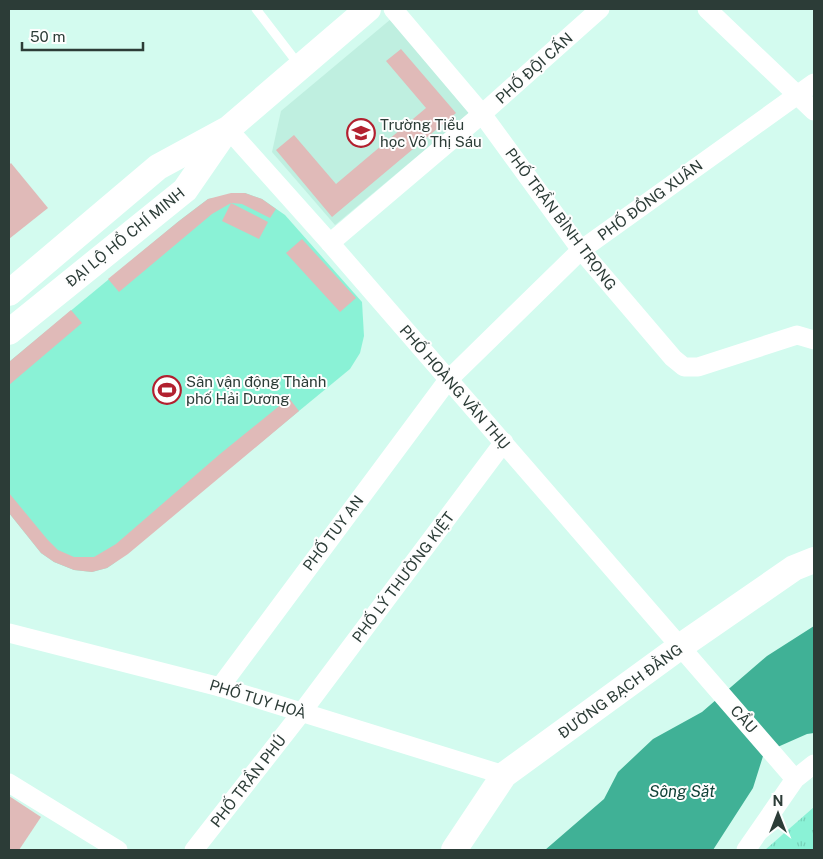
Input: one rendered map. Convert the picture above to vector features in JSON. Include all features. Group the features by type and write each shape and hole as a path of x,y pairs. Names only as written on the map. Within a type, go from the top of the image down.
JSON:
{"street":[{"name":"ĐẠI LỘ HỒ CHÍ MINH","path":"9,293 158,166 228,129 368,9"},
{"name":"PHỐ TRẦN BÌNH TRỌNG","path":"394,9 482,114 580,250 673,358 684,367 698,367 797,335 814,340"},
{"name":"PHỐ ĐỘI CẤN","path":"330,243 482,114 600,9"},
{"path":"707,9 814,111"},
{"name":"PHỐ ĐỒNG XUÂN","path":"448,380 580,250 814,83"},
{"name":"ĐẠI LỘ HỒ CHÍ MINH","path":"9,332 185,190 228,129"},
{"name":"PHỐ HOÀNG VĂN THỤ","path":"228,129 504,442 706,676"},
{"name":"PHỐ TUY AN","path":"220,687 448,380"},
{"name":"PHỐ LÝ THƯỜNG KIỆT","path":"302,712 504,442"},
{"name":"ĐƯỜNG BẠCH ĐẰNG","path":"454,850 504,775 681,646 794,568 814,560"},
{"name":"PHỐ TUY HOÀ","path":"9,633 220,687 504,775"},
{"name":"CẦU","path":"706,676 783,762 795,779"},
{"name":"PHỐ TRẦN PHÚ","path":"194,850 302,712"},
{"path":"746,850 795,779 814,764"},
{"path":"9,783 118,850"}],"lane":[{"path":"256,9 301,67"}],"shaded area":[{"name":"Trường Tiểu học Võ Thị Sáu","path":"391,19 469,113 335,225 272,152 281,111"}],"green space":[{"name":"Sân vận động Thành phố Hải Dương","path":"245,193 262,199 285,215 362,302 364,336 360,353 350,369 113,564 107,568 92,572 74,570 54,562 41,553 9,513 9,362 208,199"},
{"path":"814,807 814,850 765,850"}],"water":[{"name":"Sông Sặt","path":"814,626 814,733 807,734 764,753 753,788 713,850 545,850 604,799 618,772 653,739 702,712 767,656"}],"building":[{"path":"401,49 456,113 332,217 276,150 294,135 336,184 426,108 386,61"},
{"path":"11,163 48,208 9,239 9,165"},
{"path":"231,193 245,193 262,199 276,209 270,218 242,204 231,203 212,214 119,292 108,279 208,199"},
{"path":"231,203 268,222 259,239 222,221"},
{"path":"302,239 356,298 340,312 286,253"},
{"path":"71,310 82,323 9,385 9,362"},
{"path":"289,398 299,411 128,554 107,568 92,572 74,570 54,562 41,553 9,513 9,493 58,550 74,557 94,557 116,544 220,454"},
{"path":"9,796 41,817 19,850 9,850"}],"place":[{"name":"Trường Tiểu học Võ Thị Sáu","path":"361,133"},
{"name":"Sân vận động Thành phố Hải Dương","path":"167,390"}]}
